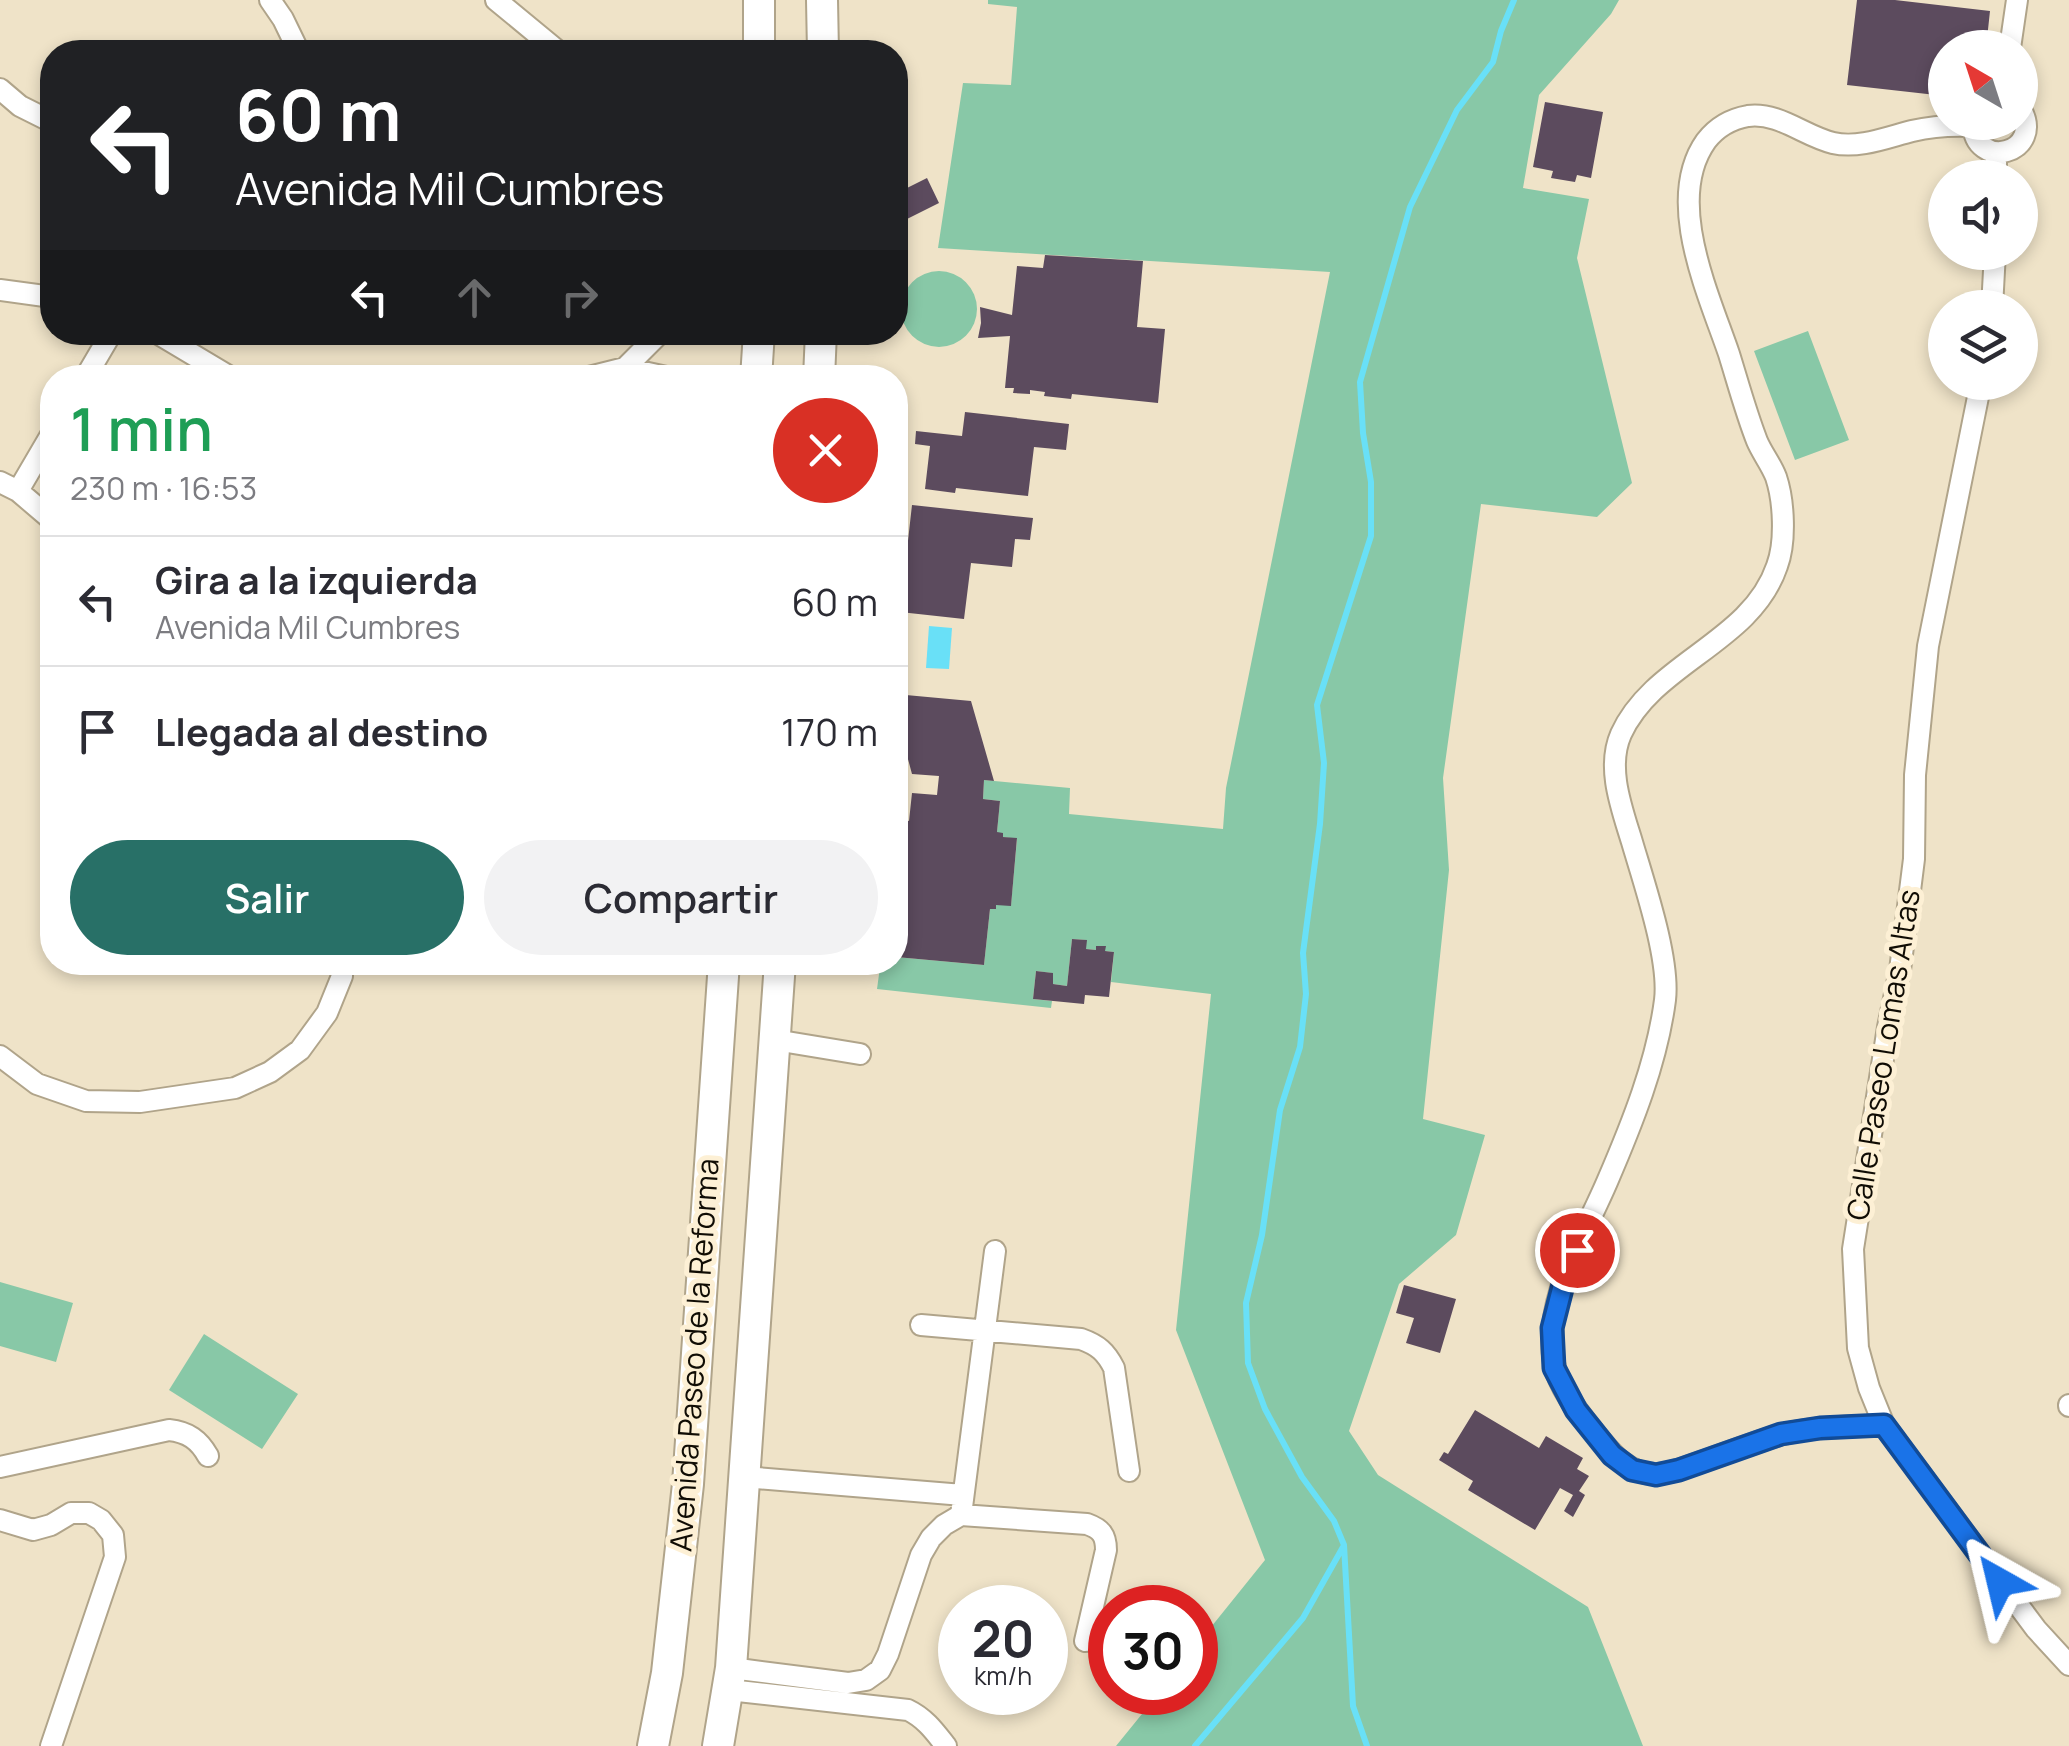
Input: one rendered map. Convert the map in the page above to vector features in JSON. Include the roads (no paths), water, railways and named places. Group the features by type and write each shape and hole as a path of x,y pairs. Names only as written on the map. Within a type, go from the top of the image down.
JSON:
{"main road":[{"path":"759,0 760,40"},
{"path":"822,0 822,40"},
{"name":"Avenida Paseo de la Reforma","path":"653,1746 667,1673 688,1484 723,975"},
{"name":"Avenida Paseo de la Reforma","path":"718,1746 730,1679 779,975"},
{"path":"707,1205 762,1206"}],"street":[{"path":"270,0 294,40"},
{"path":"496,0 545,40"},
{"path":"2013,30 2017,0"},
{"path":"0,89 40,116"},
{"path":"1884,1425 1781,1434 1679,1470 1656,1475 1632,1470 1612,1455 1576,1410 1554,1368 1552,1328 1565,1277 1638,1104 1661,1026 1666,989 1656,932 1618,794 1615,759 1620,735 1662,681 1734,627 1760,599 1778,566 1784,526 1776,477 1757,440 1700,270 1691,235 1691,176 1708,138 1726,123 1744,117 1787,122 1836,144 1869,142 1928,128"},
{"path":"1978,140 1996,152 2007,152 2022,140"},
{"path":"1996,152 1996,160"},
{"path":"0,290 40,295"},
{"path":"177,345 210,365"},
{"path":"628,365 648,345"},
{"name":"Calle Paseo Lomas Altas","path":"1976,400 1928,646 1915,774 1914,859 1900,970 1853,1250 1858,1348 1884,1425 2025,1615 2069,1665"},
{"path":"40,448 9,486 40,511"},
{"path":"0,1056 37,1084 86,1101 140,1102 234,1088 270,1072 300,1050 327,1013 342,975"},
{"path":"775,1040 860,1054"},
{"path":"730,1679 848,1683 866,1680 880,1670 921,1554 962,1505 995,1251"},
{"path":"921,1325 1081,1339 1096,1344 1108,1354 1114,1368 1128,1471"},
{"path":"0,1468 169,1430 188,1434 208,1456"},
{"path":"744,1477 962,1505 1098,1528 1106,1538 1106,1550 1085,1641"},
{"path":"0,1520 32,1530 51,1525 71,1512 90,1513 113,1536 115,1557 51,1746"},
{"path":"730,1679 908,1710 928,1724 946,1746"}],"water":[{"path":"929,626 952,628 949,669 926,668"}],"waterway":[{"path":"1367,1746 1353,1706 1344,1545 1334,1521 1302,1477 1265,1409 1248,1363 1246,1303 1262,1235 1280,1110 1300,1047 1306,994 1303,953 1324,763 1317,705 1371,536 1371,482 1360,382 1410,207 1457,110 1493,62 1514,0"},
{"path":"1195,1746 1303,1618 1343,1547"}]}
